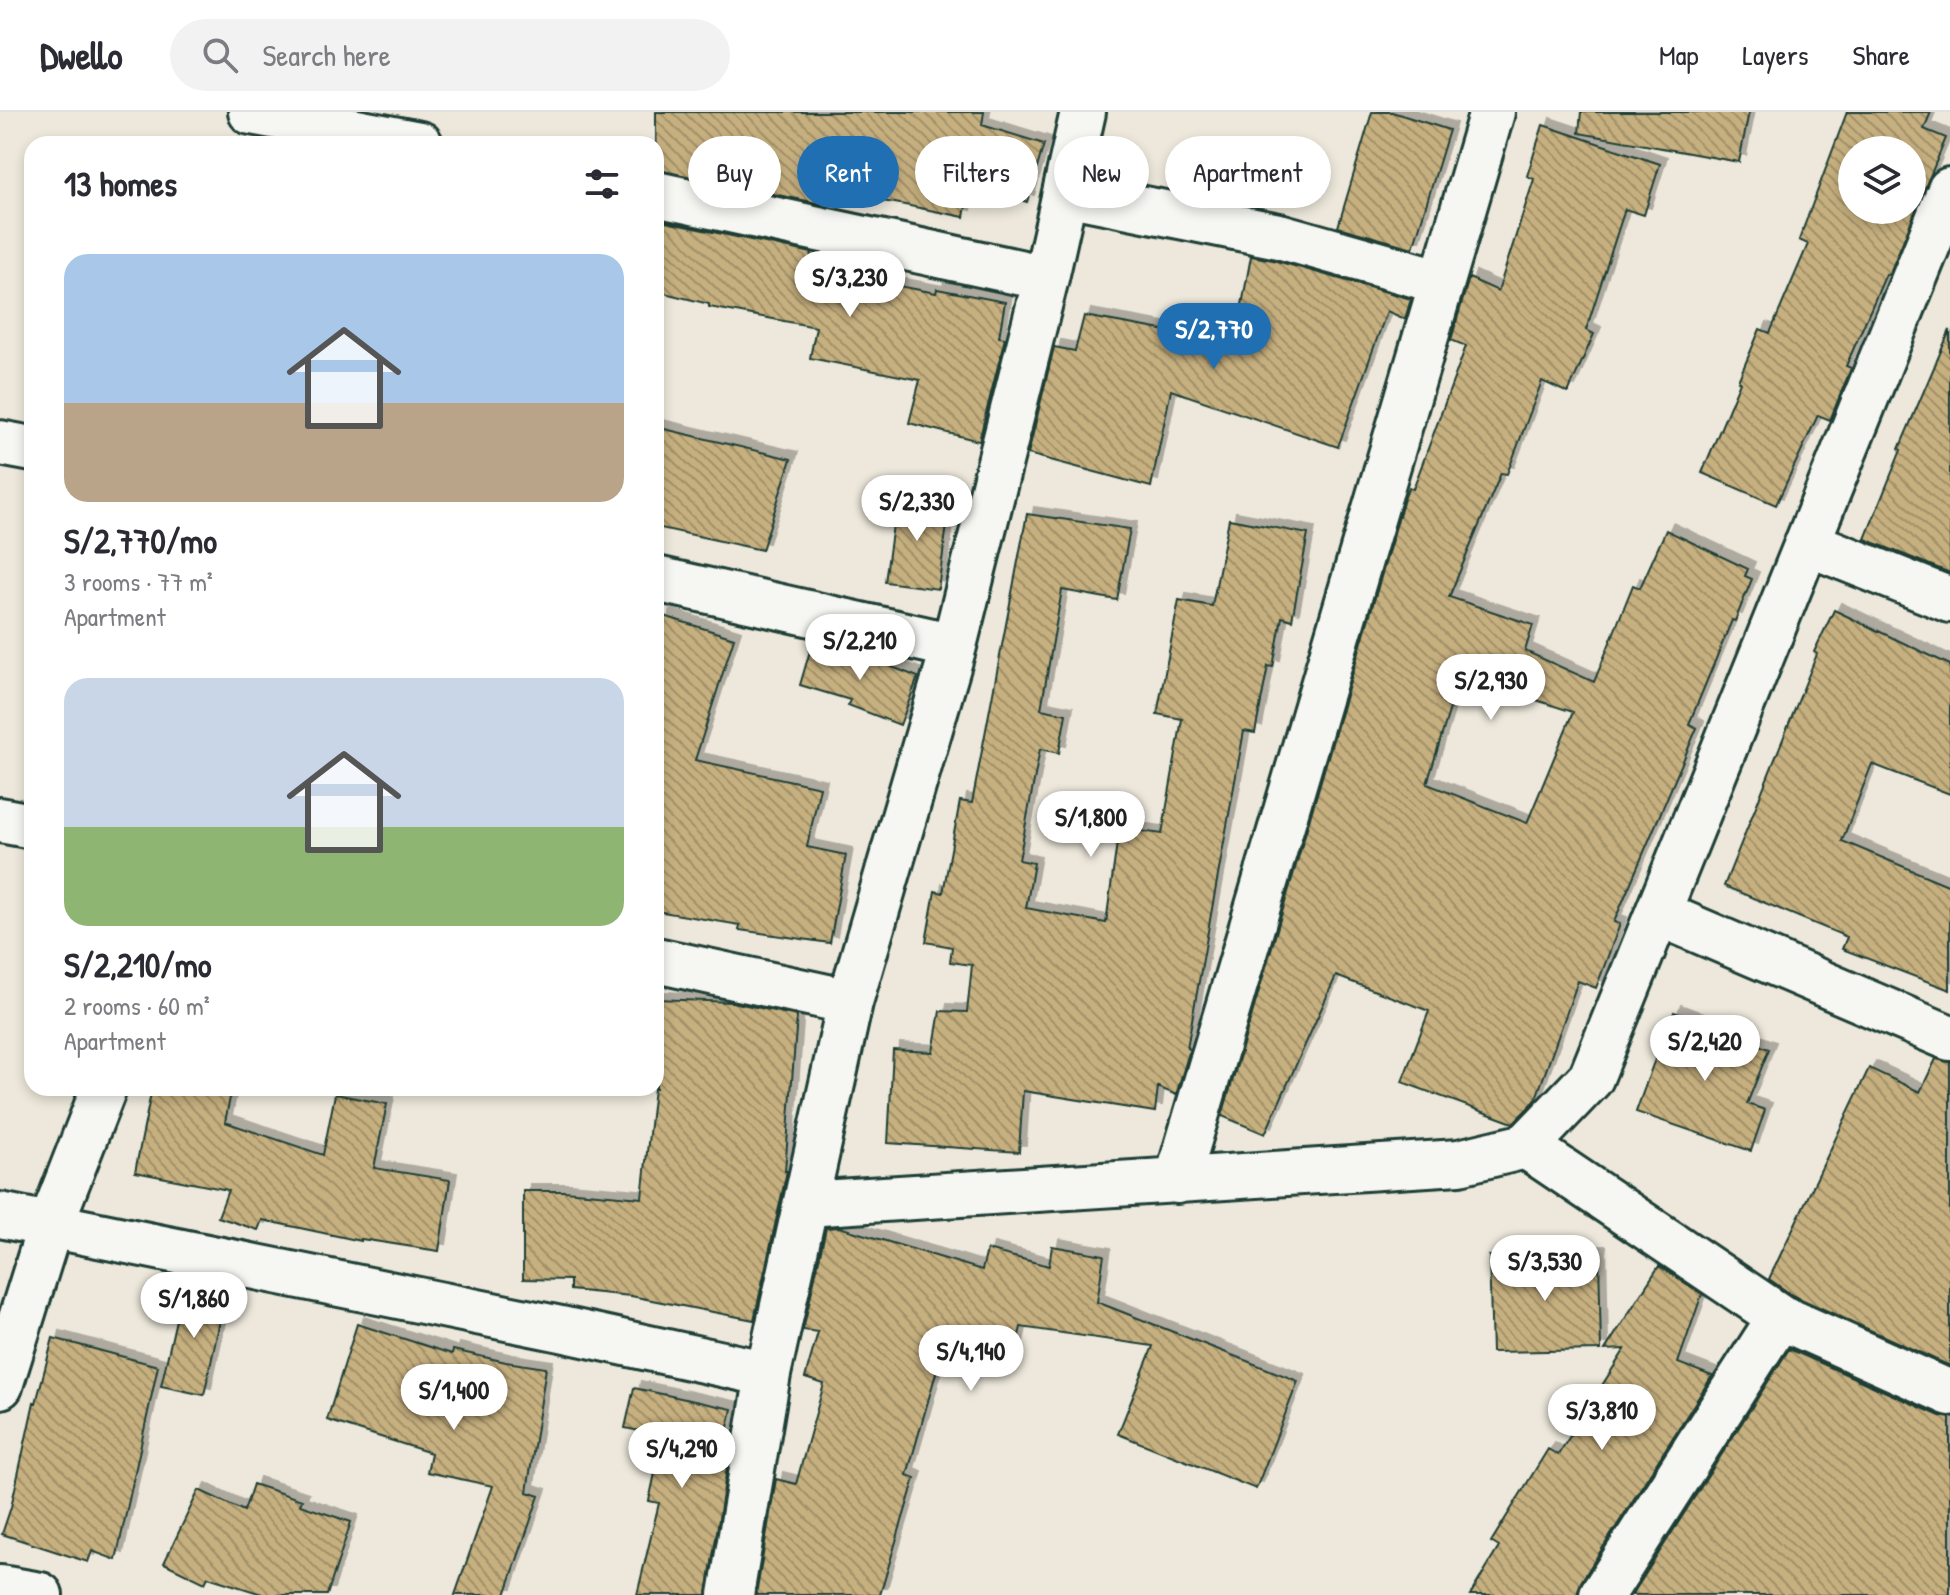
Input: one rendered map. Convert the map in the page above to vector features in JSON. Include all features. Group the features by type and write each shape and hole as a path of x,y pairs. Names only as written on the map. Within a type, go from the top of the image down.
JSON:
{"street":[{"path":"251,112 378,136"},
{"path":"424,136 434,112"},
{"path":"1078,136 1083,112"},
{"path":"1177,1181 1492,112"},
{"path":"664,196 1046,278"},
{"path":"806,1204 1459,1162 1526,1146 1591,1078 1948,198"},
{"path":"731,1595 768,1374 850,1002 954,646 1062,208"},
{"path":"1140,208 1279,236 1442,282"},
{"path":"0,443 24,448"},
{"path":"1807,543 1950,600"},
{"path":"664,581 954,646"},
{"path":"0,820 24,824"},
{"path":"1658,913 1950,1038"},
{"path":"664,962 850,1002"},
{"path":"0,1386 50,1226 101,1096"},
{"path":"1526,1146 1780,1317 1950,1393"},
{"path":"0,1215 768,1374"},
{"path":"1602,1595 1780,1317"},
{"path":"0,1588 40,1595"}],"building":[{"path":"656,112 984,112 982,125 1018,136 915,136 915,207 899,204 899,136 797,136 797,199 781,196 781,136 688,136 688,177 664,172 664,136 656,136"},
{"path":"1372,112 1392,112 1449,130 1413,248 1338,227"},
{"path":"1581,112 1749,112 1739,162 1579,133"},
{"path":"1847,112 1931,112 1924,129 1946,138 1926,186 1926,136 1838,136"},
{"path":"1543,125 1660,164 1644,215 1625,209 1586,330 1594,334 1568,393 1542,381 1507,474 1501,473 1449,597 1533,625 1525,651 1594,682 1633,585 1640,588 1666,530 1748,569 1745,576 1752,579 1689,724 1697,728 1614,922 1620,924 1596,988 1578,981 1535,1101 1513,1123 1402,1082 1429,1011 1336,976 1265,1134 1222,1116 1404,499 1409,487 1413,489 1466,346 1451,340 1469,278 1498,291 1534,179 1527,176","holes":["1460,675 1573,712 1527,823 1427,784"]},
{"path":"1838,136 1838,224 1910,224 1846,366 1851,368 1830,420 1818,415 1776,505 1702,473 1760,329 1770,333 1808,244 1799,240"},
{"path":"1038,142 1044,144 1038,164"},
{"path":"920,208 966,208 964,217"},
{"path":"664,222 812,253 809,269 936,293 937,289 1005,302 999,337 1005,338 979,441 909,423 920,380 810,358 816,327 709,307 709,304 664,293"},
{"path":"1251,256 1411,299 1405,319 1387,311 1338,447 1171,390 1151,487 1028,454 1054,347 1075,351 1084,316 1235,343"},
{"path":"1950,330 1950,573 1865,539 1899,449"},
{"path":"664,429 791,459 762,550 664,529"},
{"path":"897,496 950,504 938,589 885,582"},
{"path":"1027,514 1130,529 1117,600 1062,590 1041,709 1066,714 1059,753 1040,749 1019,860 1034,863 1026,908 1106,923 1119,828 1162,834 1182,719 1157,714 1179,600 1212,606 1229,519 1308,534 1292,620 1282,617 1273,667 1268,666 1255,733 1244,731 1187,1048 1190,1049 1176,1095 1158,1087 1155,1112 1023,1091 1019,1152 888,1143 893,1050 933,1052 940,1011 967,1012 972,965 950,962 952,947 926,942 935,891 943,893 960,801 972,803"},
{"path":"1834,610 1950,665 1950,794 1872,764 1842,841 1950,886 1950,990 1842,949 1847,937 1724,886 1817,654 1814,652"},
{"path":"664,616 734,638 695,760 820,787 807,847 846,855 830,943 739,930 740,925 664,912"},
{"path":"812,644 877,661 918,677 900,725 848,705 850,700 800,685"},
{"path":"664,999 732,1002 797,1016 787,1171 754,1320 631,1296 570,1290 570,1280 523,1279 523,1191 564,1191 642,1198 653,1096 664,1096"},
{"path":"1674,1012 1769,1049 1747,1104 1765,1110 1751,1151 1636,1112"},
{"path":"1936,1059 1950,1062 1950,1366 1792,1295 1769,1279 1869,1068 1920,1092"},
{"path":"150,1096 230,1096 225,1122 323,1155 335,1096 345,1096 387,1104 374,1168 450,1180 439,1251 361,1241 262,1220 258,1230 218,1217 228,1190 135,1172"},
{"path":"839,1227 982,1270 987,1250 1049,1266 1052,1246 1104,1255 1097,1302 1298,1381 1256,1489 1118,1434 1153,1346 1021,1327 1016,1348 948,1331 907,1475 915,1478 880,1595 756,1595 776,1479 796,1484 824,1384 805,1378 818,1332 803,1330 826,1228"},
{"path":"1599,1253 1601,1350 1492,1352 1489,1256"},
{"path":"1659,1266 1702,1294 1678,1363 1712,1376 1581,1582 1577,1595 1470,1595 1499,1547 1491,1542 1548,1449 1558,1455 1625,1349 1605,1350"},
{"path":"184,1284 226,1293 204,1395 161,1386"},
{"path":"357,1324 452,1354 453,1350 546,1368 527,1492 539,1496 505,1595 455,1595 493,1486 427,1472 431,1453 327,1420"},
{"path":"53,1338 158,1366 116,1560 92,1551 88,1562 2,1534"},
{"path":"1789,1349 1950,1418 1950,1595 1632,1595"},
{"path":"634,1388 732,1409 719,1467 727,1468 707,1595 637,1595 659,1503 649,1501 663,1436 625,1428"},
{"path":"253,1484 302,1500 300,1505 351,1522 327,1595 265,1595 208,1577 205,1583 164,1563 199,1490 244,1511"}]}
